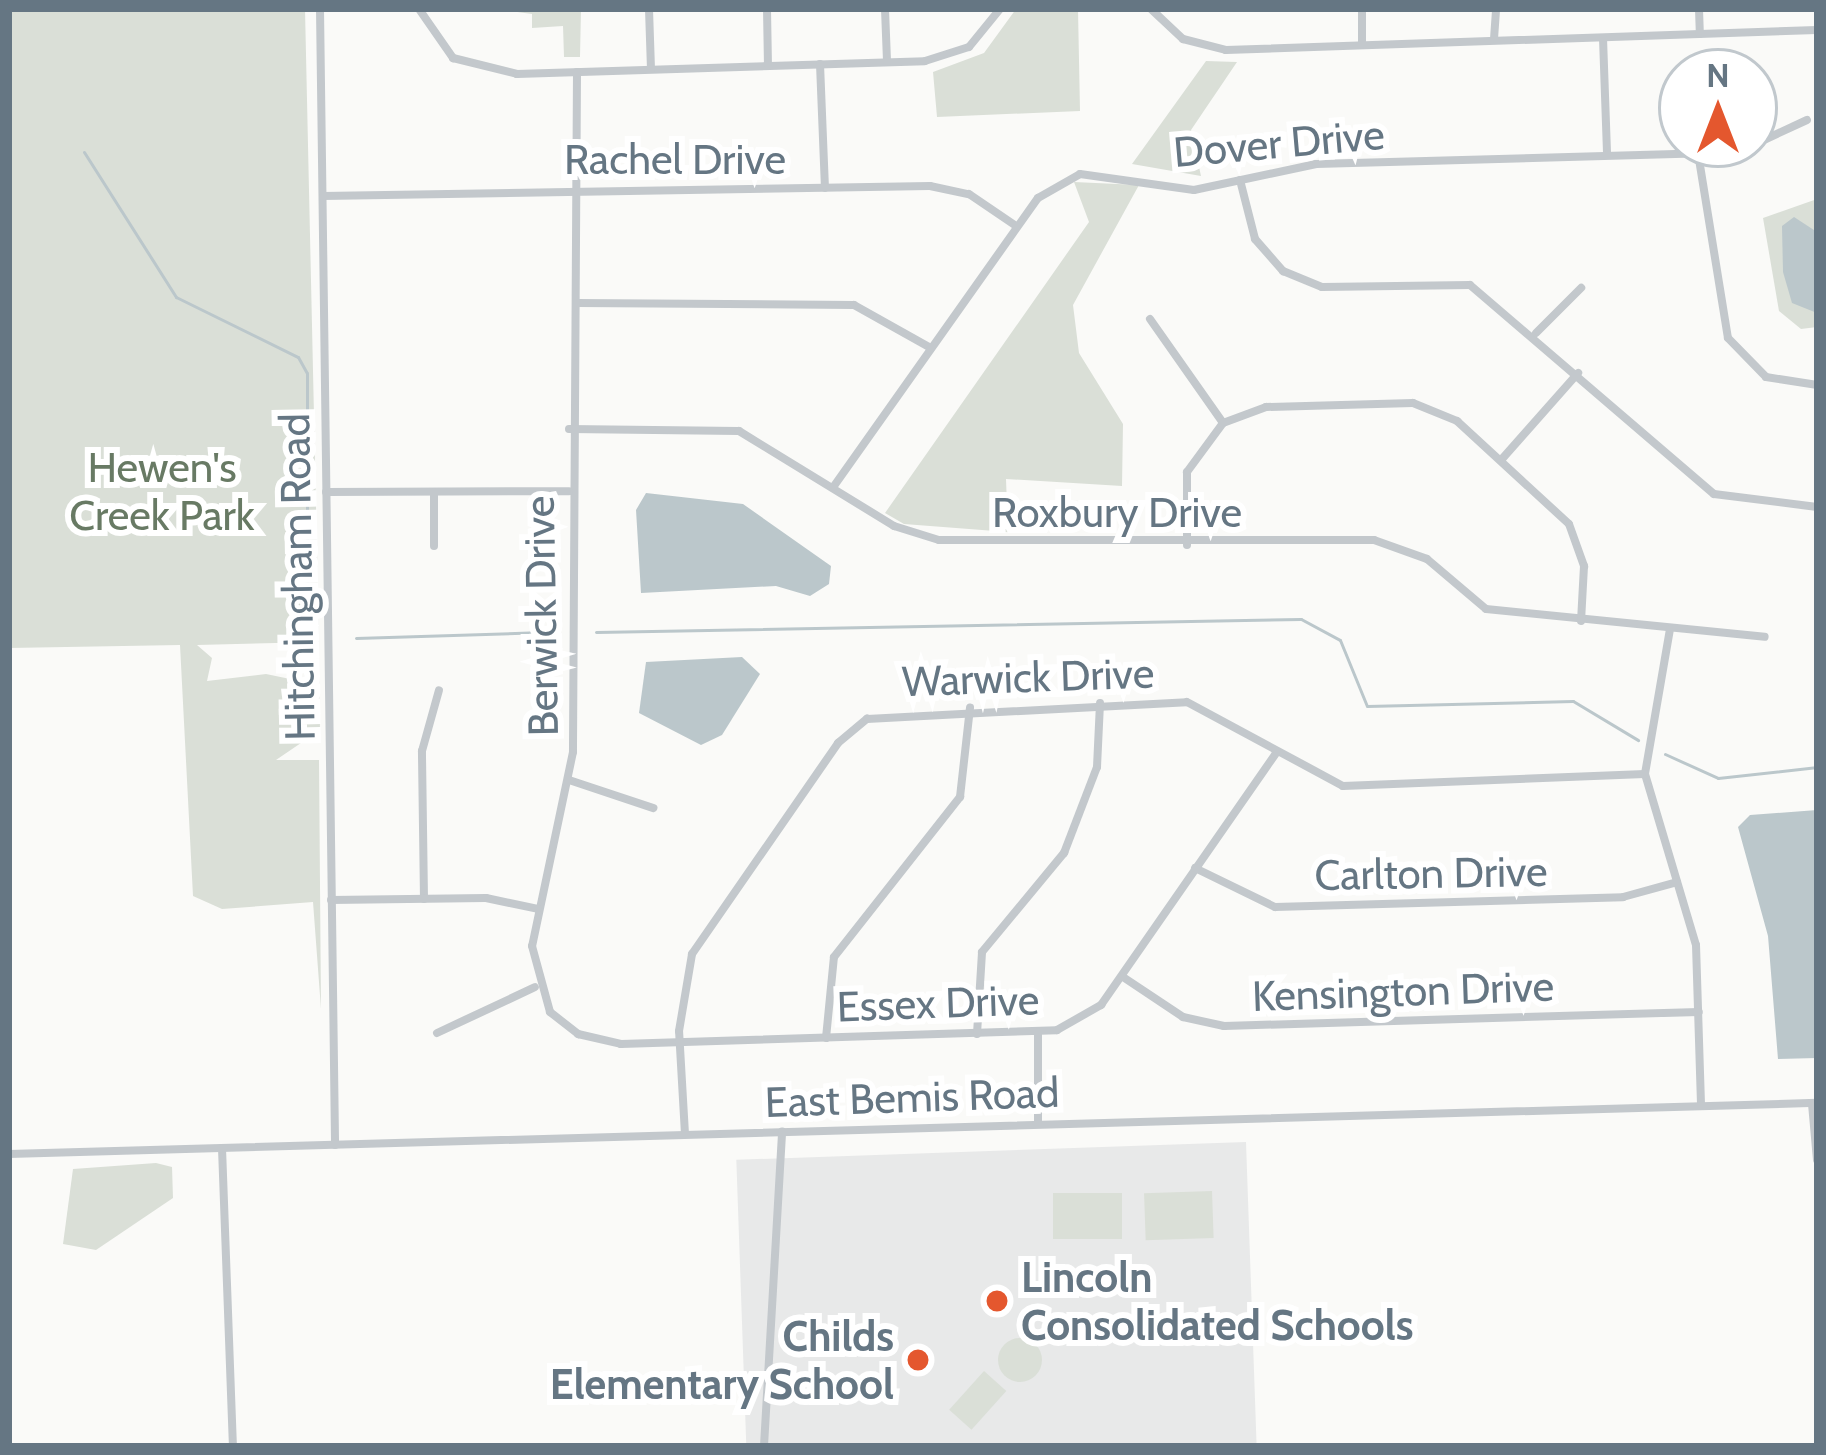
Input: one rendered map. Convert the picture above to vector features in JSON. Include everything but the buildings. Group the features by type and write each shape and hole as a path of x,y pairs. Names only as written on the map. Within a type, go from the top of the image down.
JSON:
{"street":[{"name":"Hitchingham Road","path":"320,9 334,1144"},
{"path":"419,9 468,66 577,72 947,57 999,13"},
{"path":"649,9 651,69"},
{"path":"767,9 768,64"},
{"path":"885,9 887,62"},
{"path":"1151,9 1209,48 1817,30"},
{"path":"1362,9 1362,45"},
{"path":"1494,39 1496,9"},
{"path":"1699,9 1700,34"},
{"path":"1603,38 1607,155"},
{"path":"820,64 825,188"},
{"name":"Berwick Drive","path":"536,987 538,909 568,780 568,429 580,188 577,72"},
{"name":"Dover Drive","path":"1778,138 1807,120"},
{"name":"Dover Drive","path":"834,486 1016,226 1081,174 1194,190 1316,164 1658,154"},
{"path":"1700,168 1728,338 1766,377 1817,385"},
{"path":"1240,180 1255,239 1283,272 1322,287 1470,285 1536,333 1714,494 1817,506"},
{"name":"Rachel Drive","path":"322,196 580,188 952,188 1016,226"},
{"path":"1536,333 1581,288"},
{"path":"577,303 854,305 931,347"},
{"path":"1150,319 1223,423"},
{"path":"1502,459 1578,373"},
{"path":"1187,545 1187,472 1223,423 1266,407 1413,403 1457,421 1502,459 1580,545 1581,621"},
{"name":"Roxbury Drive","path":"568,429 740,431 939,540 1187,545 1392,542 1486,609 1765,637"},
{"path":"326,492 569,491"},
{"path":"434,492 434,546"},
{"path":"1670,629 1645,774 1678,882 1699,1012 1701,1106"},
{"path":"424,899 422,752 440,690"},
{"path":"977,1034 982,952 1064,853 1097,767 1100,703"},
{"name":"Warwick Drive","path":"685,1134 680,1041 692,954 850,730 885,712 1100,703 1203,705 1276,753 1353,787 1645,774"},
{"path":"826,1037 834,957 960,796 970,708"},
{"name":"Essex Drive","path":"680,1041 1038,1032 1076,1023 1123,976 1276,753"},
{"path":"568,780 653,808"},
{"name":"Carlton Drive","path":"1195,868 1275,907 1623,897 1678,882"},
{"path":"332,900 424,899 538,909"},
{"name":"Kensington Drive","path":"1123,976 1183,1017 1224,1026 1699,1012"},
{"path":"437,1033 536,987 589,1038 680,1041"},
{"path":"1038,1032 1038,1123"},
{"path":"1814,1103 1817,1160"},
{"name":"East Bemis Road","path":"9,1154 1814,1103"},
{"path":"764,1446 782,1132"},
{"path":"222,1148 233,1446"}],"shaded area":[{"path":"1794,217 1817,232 1817,313 1792,303 1783,272 1782,226"},
{"path":"646,493 743,504 831,566 829,584 810,596 776,586 641,593 636,510"},
{"path":"742,657 760,674 722,735 701,745 639,713 646,662"},
{"path":"1817,810 1817,1058 1778,1059 1768,936 1738,827 1750,815"},
{"name":"Lincoln Consolidated Schools","path":"1246,1142 1257,1446 746,1446 736,1160"}],"green space":[{"name":"Hewen's Creek Park","path":"9,9 305,9 319,642 197,645 212,658 207,681 266,674 319,685 320,730 276,760 319,760 321,1009 313,902 222,909 193,896 180,645 9,648"},
{"path":"495,9 581,9 580,57 564,57 563,26 532,28 532,14"},
{"path":"1016,9 1078,9 1080,111 937,117 933,72 984,53"},
{"path":"1206,61 1237,62 1191,130 1201,176 1132,164"},
{"path":"1074,182 1139,185 1073,305 1079,353 1123,424 1122,486 1006,479 1008,532 904,524 885,513 1089,222"},
{"path":"1817,199 1817,327 1801,329 1779,311 1763,218"},
{"path":"156,1163 172,1167 173,1198 96,1250 63,1244 73,1169"},
{"path":"1212,1191 1214,1238 1146,1240 1144,1193"},
{"path":"1053,1193 1122,1193 1122,1239 1053,1239"},
{"path":"1020,1338 1036,1344 1042,1360 1036,1376 1020,1382 1004,1376 998,1360 1004,1344"},
{"path":"984,1371 1006,1391 971,1430 949,1410"}],"waterway":[{"path":"84,152 176,297 298,357 307,373 307,606"},
{"path":"596,632 1301,619 1340,640 1367,706 1573,701 1638,740"},
{"path":"356,638 544,632"},
{"path":"1665,754 1718,778 1817,767"}],"place":[{"name":"Lincoln Consolidated Schools","path":"997,1301"},
{"name":"Childs Elementary School","path":"918,1360"}]}
